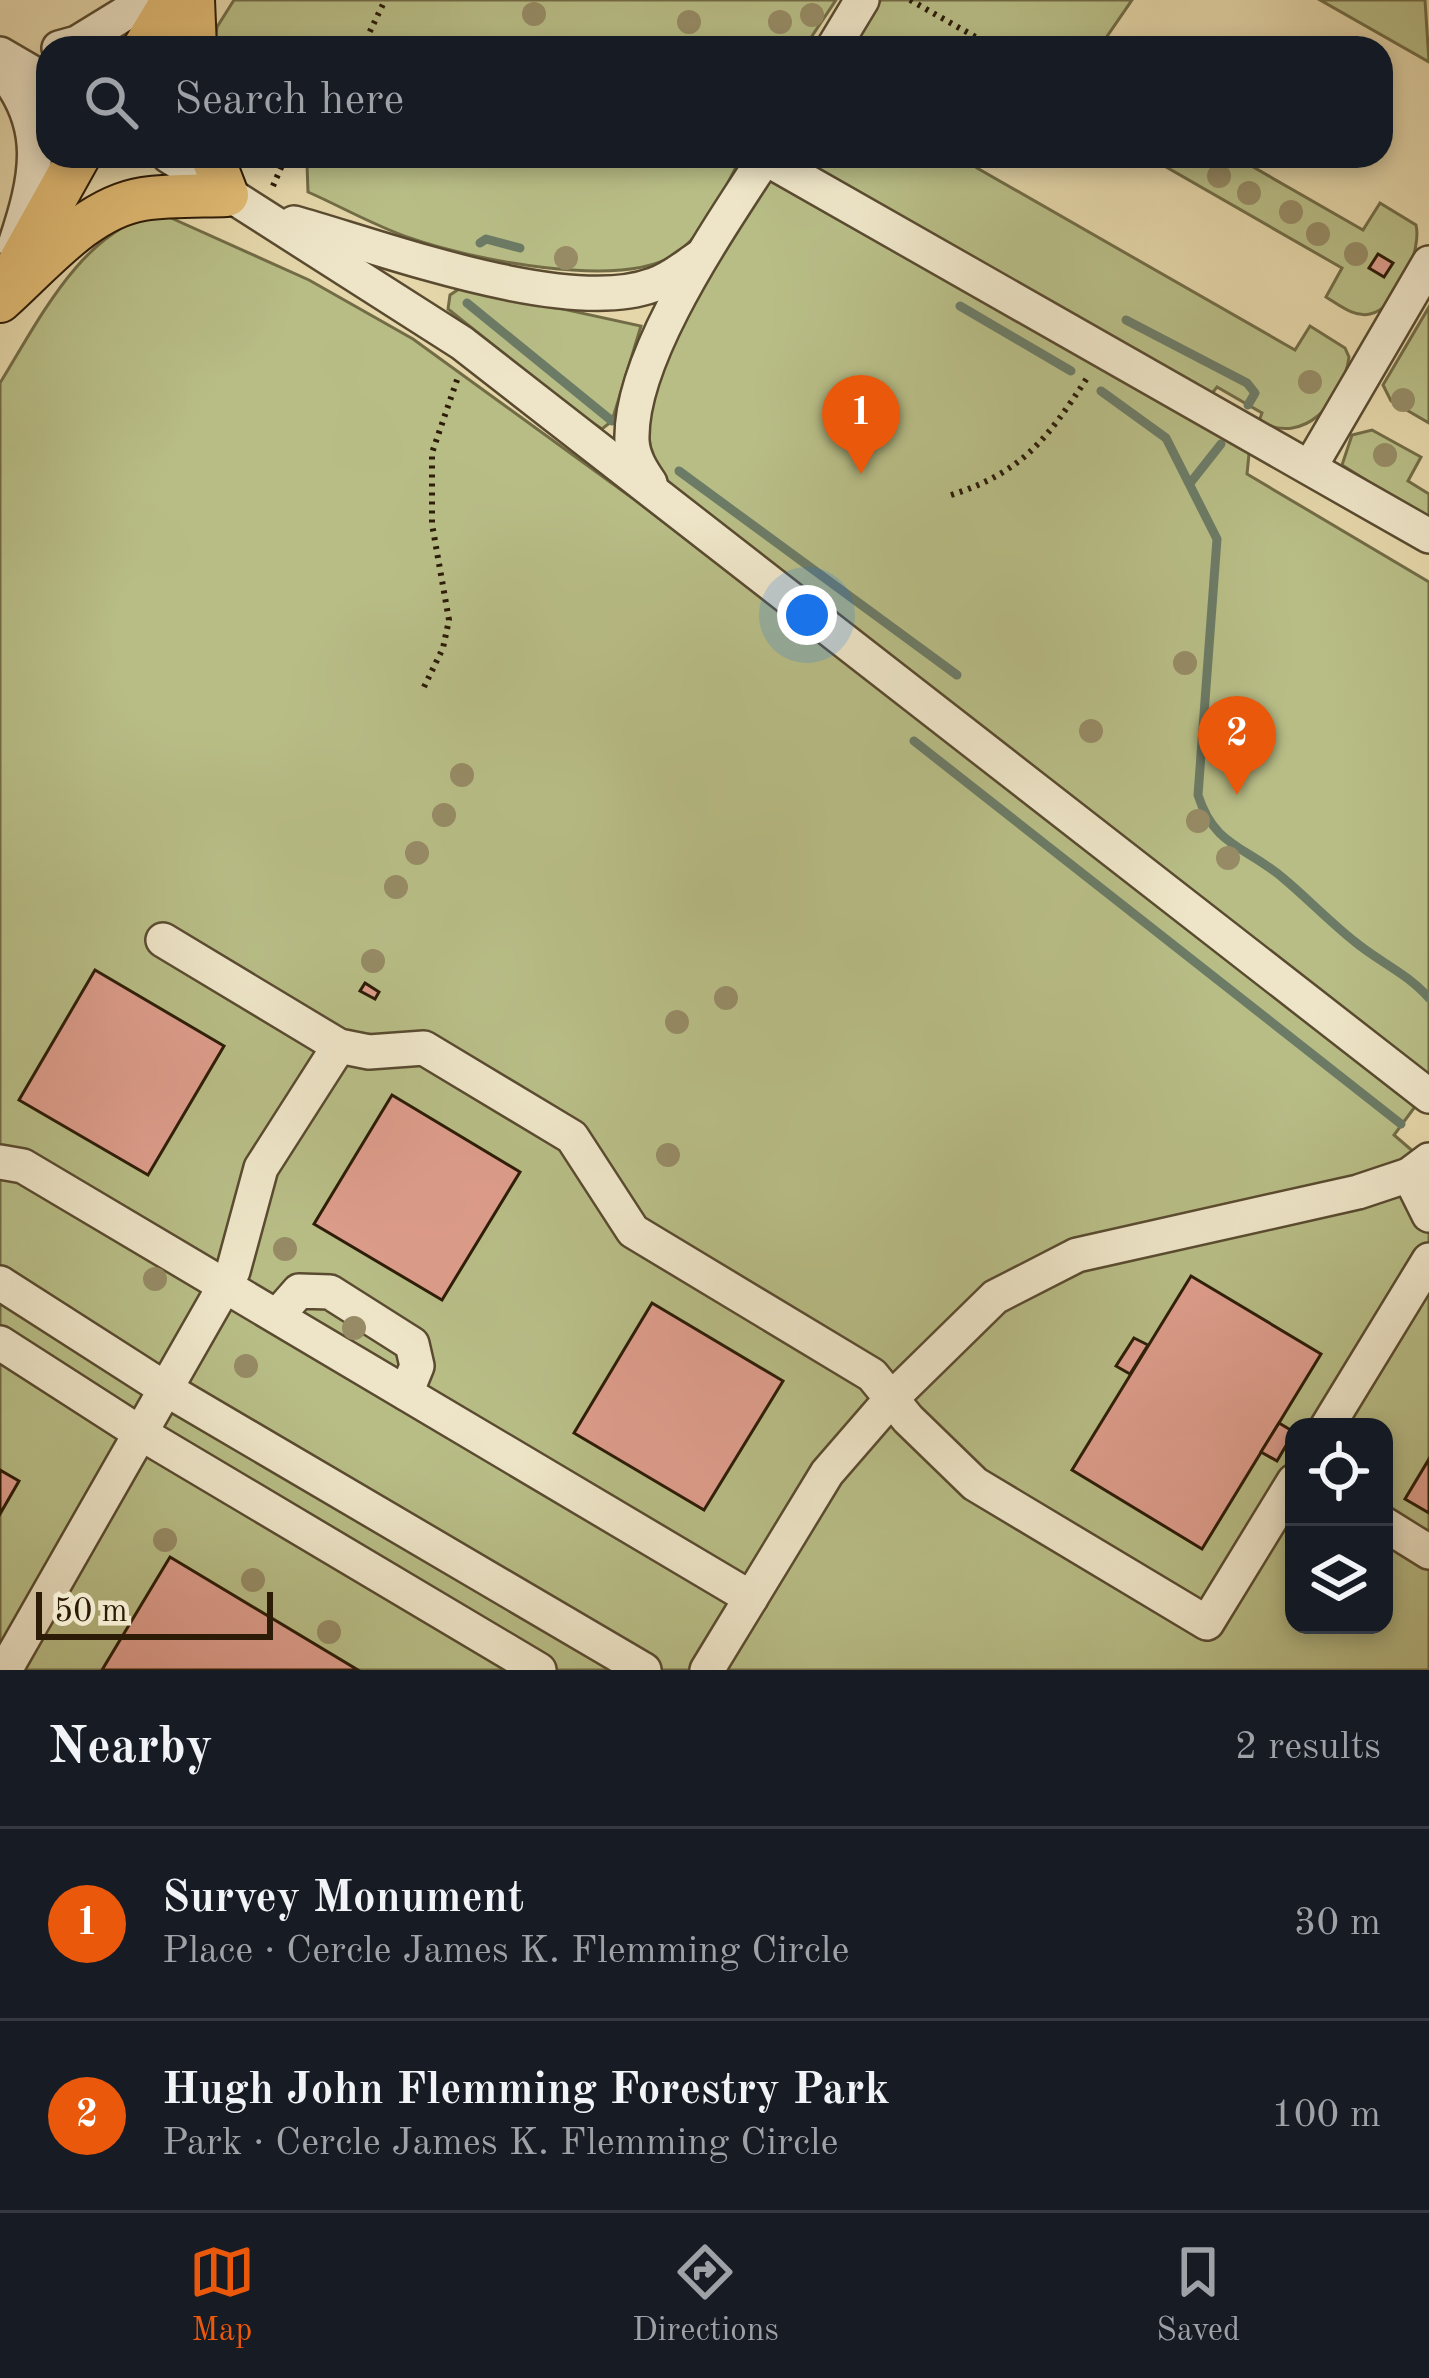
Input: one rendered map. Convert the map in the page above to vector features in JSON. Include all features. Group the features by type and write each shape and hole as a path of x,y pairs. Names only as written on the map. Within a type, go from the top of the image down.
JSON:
{"main road":[{"path":"150,36 173,0"},
{"path":"194,0 195,36"},
{"path":"0,297 72,168"},
{"path":"0,297 93,219 115,207 141,199 234,188"}],"street":[{"path":"88,36 147,0"},
{"path":"840,36 862,0"},
{"path":"0,44 36,49"},
{"path":"0,54 36,75"},
{"path":"0,68 19,90 33,130 36,181 0,297"},
{"path":"194,168 234,188 460,269 575,293 615,293 655,285 700,257"},
{"path":"650,485 632,444 634,416 653,357 700,257 758,168"},
{"path":"784,168 1429,536"},
{"path":"234,188 462,343 650,485 1429,1096"},
{"path":"1310,467 1429,263"},
{"path":"163,940 339,1046 369,1052 424,1048 572,1137 633,1231 872,1376 985,1490 1207,1623 1285,1496"},
{"path":"5,1670 224,1285 238,1255 261,1168 339,1046"},
{"path":"0,1162 23,1166 751,1598"},
{"path":"707,1670 827,1473 892,1399 995,1297 1046,1267 1112,1246 1358,1192 1419,1168 1429,1215"},
{"path":"1332,1418 1429,1260"},
{"path":"0,1283 164,1388 644,1670"},
{"path":"277,1316 290,1297 308,1288 348,1303 412,1344 417,1366 406,1393"},
{"path":"0,1343 137,1431 539,1670"},
{"path":"1387,1526 1429,1552"}],"path":[{"path":"368,36 385,0"},
{"path":"910,0 974,36"},
{"path":"424,686 443,648 449,620 432,524 432,453 457,390 462,343"},
{"path":"951,495 1008,473 1034,452 1105,350"}],"green space":[{"path":"234,0 836,0 812,36 216,36"},
{"path":"881,0 1132,0 1107,36 856,36"},
{"path":"1320,0 1425,0 1429,62 1393,42 1393,36 1383,36"},
{"path":"307,168 736,168 705,223 685,246 650,265 618,270 544,268 469,254 410,238 308,192"},
{"path":"760,168 783,168 1251,434 1247,474 1429,582 1429,1096 651,485 634,416"},
{"path":"816,168 977,168 1295,350 1310,326 1345,348 1349,357 1339,389 1306,424 1276,428 1259,421 1262,413 1217,387 1210,396"},
{"path":"1168,168 1255,168 1363,230 1380,203 1416,225 1406,277 1380,310 1359,314 1326,297 1342,268"},
{"path":"160,213 309,280 413,339 635,500 1417,1104 1394,1135 1429,1165 1429,1670 0,1670 0,383 47,305 108,237"},
{"path":"462,287 641,326 612,421 602,429 582,416 448,309 450,295"},
{"path":"1429,307 1429,423 1391,401 1383,385"},
{"path":"1372,430 1421,457 1408,481 1429,494 1429,520 1342,465 1352,435"}],"building":[{"path":"1378,254 1393,263 1384,277 1369,268"},
{"path":"95,970 224,1046 148,1175 19,1100"},
{"path":"365,983 379,992 375,999 360,991"},
{"path":"392,1095 520,1172 442,1300 314,1224"},
{"path":"1191,1276 1321,1354 1202,1549 1072,1470"},
{"path":"652,1303 783,1381 704,1510 574,1433"},
{"path":"1134,1338 1148,1345 1130,1374 1116,1366"},
{"path":"1279,1423 1285,1427 1285,1447 1277,1461 1261,1452"},
{"path":"1429,1459 1429,1513 1405,1499"},
{"path":"0,1470 19,1481 0,1514"},
{"path":"170,1557 358,1670 102,1670"}],"waterway":[{"path":"480,243 486,239 520,248"},
{"path":"467,303 612,421"},
{"path":"960,306 1071,371"},
{"path":"1126,320 1247,383 1255,393 1248,405"},
{"path":"1101,391 1166,438 1217,539 1198,795 1205,812 1232,844 1269,867 1429,998"},
{"path":"1191,482 1221,444"},
{"path":"679,471 957,675"},
{"path":"914,741 1401,1124"}],"place":[{"name":"Survey Monument","path":"861,474"},
{"name":"Hugh John Flemming Forestry Park","path":"1237,795"}]}
